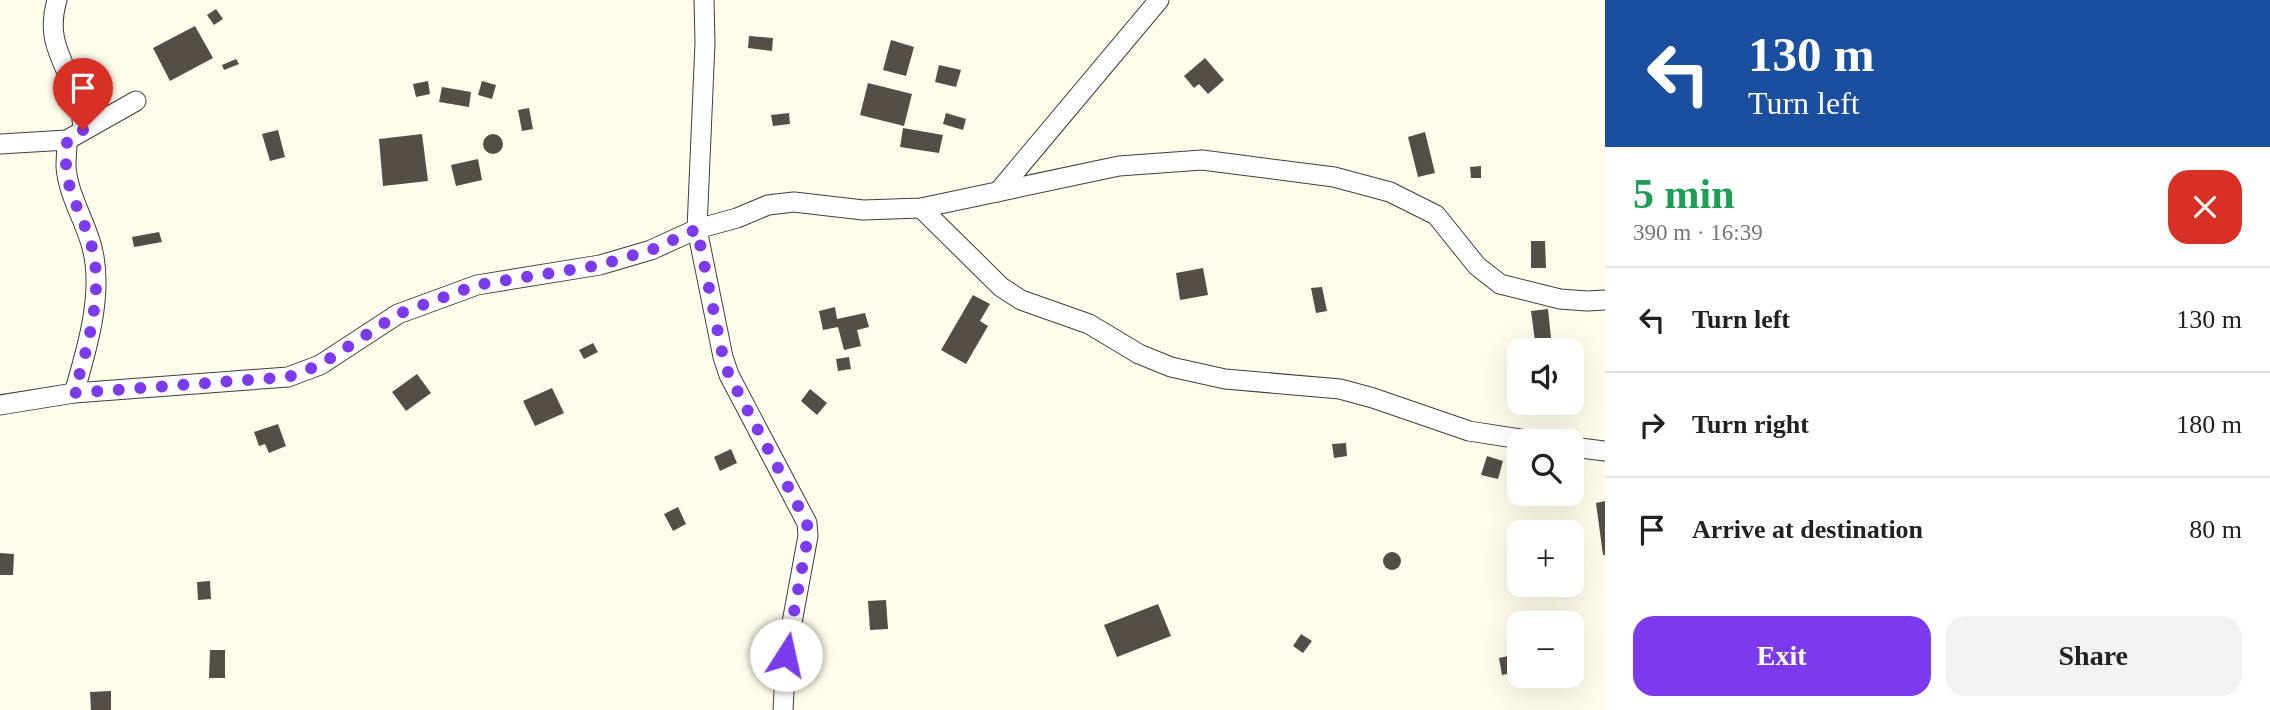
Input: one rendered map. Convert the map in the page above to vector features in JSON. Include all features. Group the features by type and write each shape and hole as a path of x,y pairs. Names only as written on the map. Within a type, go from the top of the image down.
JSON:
{"street":[{"path":"57,0 54,12 55,49 79,103 75,135 66,169 76,207 92,246 94,271 94,304 88,345 74,393"},
{"path":"704,0 705,43 697,229 729,375 807,523 808,536 786,655 783,710"},
{"path":"999,192 1159,0"},
{"path":"0,144 75,135 136,101"},
{"path":"0,405 74,393 288,377 320,365 398,314 477,285 600,265 651,250 697,229 737,218 768,205 794,202 863,210 921,208 1119,166 1202,160 1335,177 1390,192 1436,215 1478,266 1500,284 1560,299 1587,302 1605,300"},
{"path":"921,208 1001,288 1021,300 1089,324 1139,354 1171,367 1225,379 1340,389 1469,431 1507,437"},
{"path":"1584,448 1605,451"}],"building":[{"path":"216,9 223,19 214,25 207,15"},
{"path":"195,26 213,58 170,81 153,48"},
{"path":"749,36 773,38 772,51 748,48"},
{"path":"891,40 914,47 906,76 883,70"},
{"path":"1205,58 1224,80 1208,94 1199,84 1194,88 1184,76"},
{"path":"236,59 239,64 224,70 222,65"},
{"path":"939,65 961,70 956,87 935,82"},
{"path":"428,81 430,94 416,97 413,84"},
{"path":"482,81 496,85 492,99 478,95"},
{"path":"868,83 912,94 904,126 860,115"},
{"path":"442,87 471,92 469,107 439,102"},
{"path":"529,108 533,129 522,131 518,110"},
{"path":"789,113 790,124 773,126 771,115"},
{"path":"946,113 966,119 963,130 943,124"},
{"path":"903,128 943,135 939,153 900,147"},
{"path":"278,130 285,157 270,161 262,134"},
{"path":"1425,132 1435,173 1418,177 1408,137"},
{"path":"422,134 428,181 383,186 379,139"},
{"path":"493,134 500,137 503,144 500,151 493,154 486,151 483,144 486,137"},
{"path":"478,159 482,180 456,186 451,165"},
{"path":"1481,166 1481,178 1471,178 1470,167"},
{"path":"159,232 162,242 134,247 132,237"},
{"path":"1531,241 1545,241 1546,268 1531,268"},
{"path":"1203,268 1208,295 1180,300 1176,273"},
{"path":"1322,287 1327,311 1316,313 1311,288"},
{"path":"973,295 990,304 980,321 988,326 966,364 941,350"},
{"path":"835,307 837,319 865,313 869,327 857,330 861,346 844,350 838,327 823,330 819,311"},
{"path":"1548,309 1551,338 1535,338 1531,311"},
{"path":"593,343 598,352 584,359 579,350"},
{"path":"849,357 851,369 838,371 836,359"},
{"path":"417,374 431,393 406,411 392,392"},
{"path":"552,388 564,413 535,426 523,401"},
{"path":"810,389 827,403 817,415 801,401"},
{"path":"278,424 286,446 269,453 265,444 259,446 254,432"},
{"path":"1346,443 1347,456 1334,458 1332,444"},
{"path":"731,449 737,463 720,471 714,457"},
{"path":"1487,456 1503,461 1498,479 1481,475"},
{"path":"1605,501 1605,555 1603,555 1596,503"},
{"path":"678,507 686,524 673,531 664,514"},
{"path":"1392,552 1398,555 1401,561 1398,567 1392,570 1386,567 1383,561 1386,555"},
{"path":"0,553 14,554 13,575 0,575"},
{"path":"210,581 211,599 198,600 197,582"},
{"path":"886,600 888,629 870,630 868,601"},
{"path":"1158,604 1171,636 1117,657 1104,625"},
{"path":"1301,634 1312,641 1303,653 1293,646"},
{"path":"210,650 225,650 225,678 209,678"},
{"path":"1507,656 1507,674 1502,675 1499,658"},
{"path":"111,691 111,710 91,710 90,692"}],"route":[{"path":"83,130 67,140 66,169 76,207 92,246 94,304 88,345 74,393 288,377 320,365 398,314 477,285 600,265 651,250 697,229 729,375 807,523 808,536 786,655"}]}
